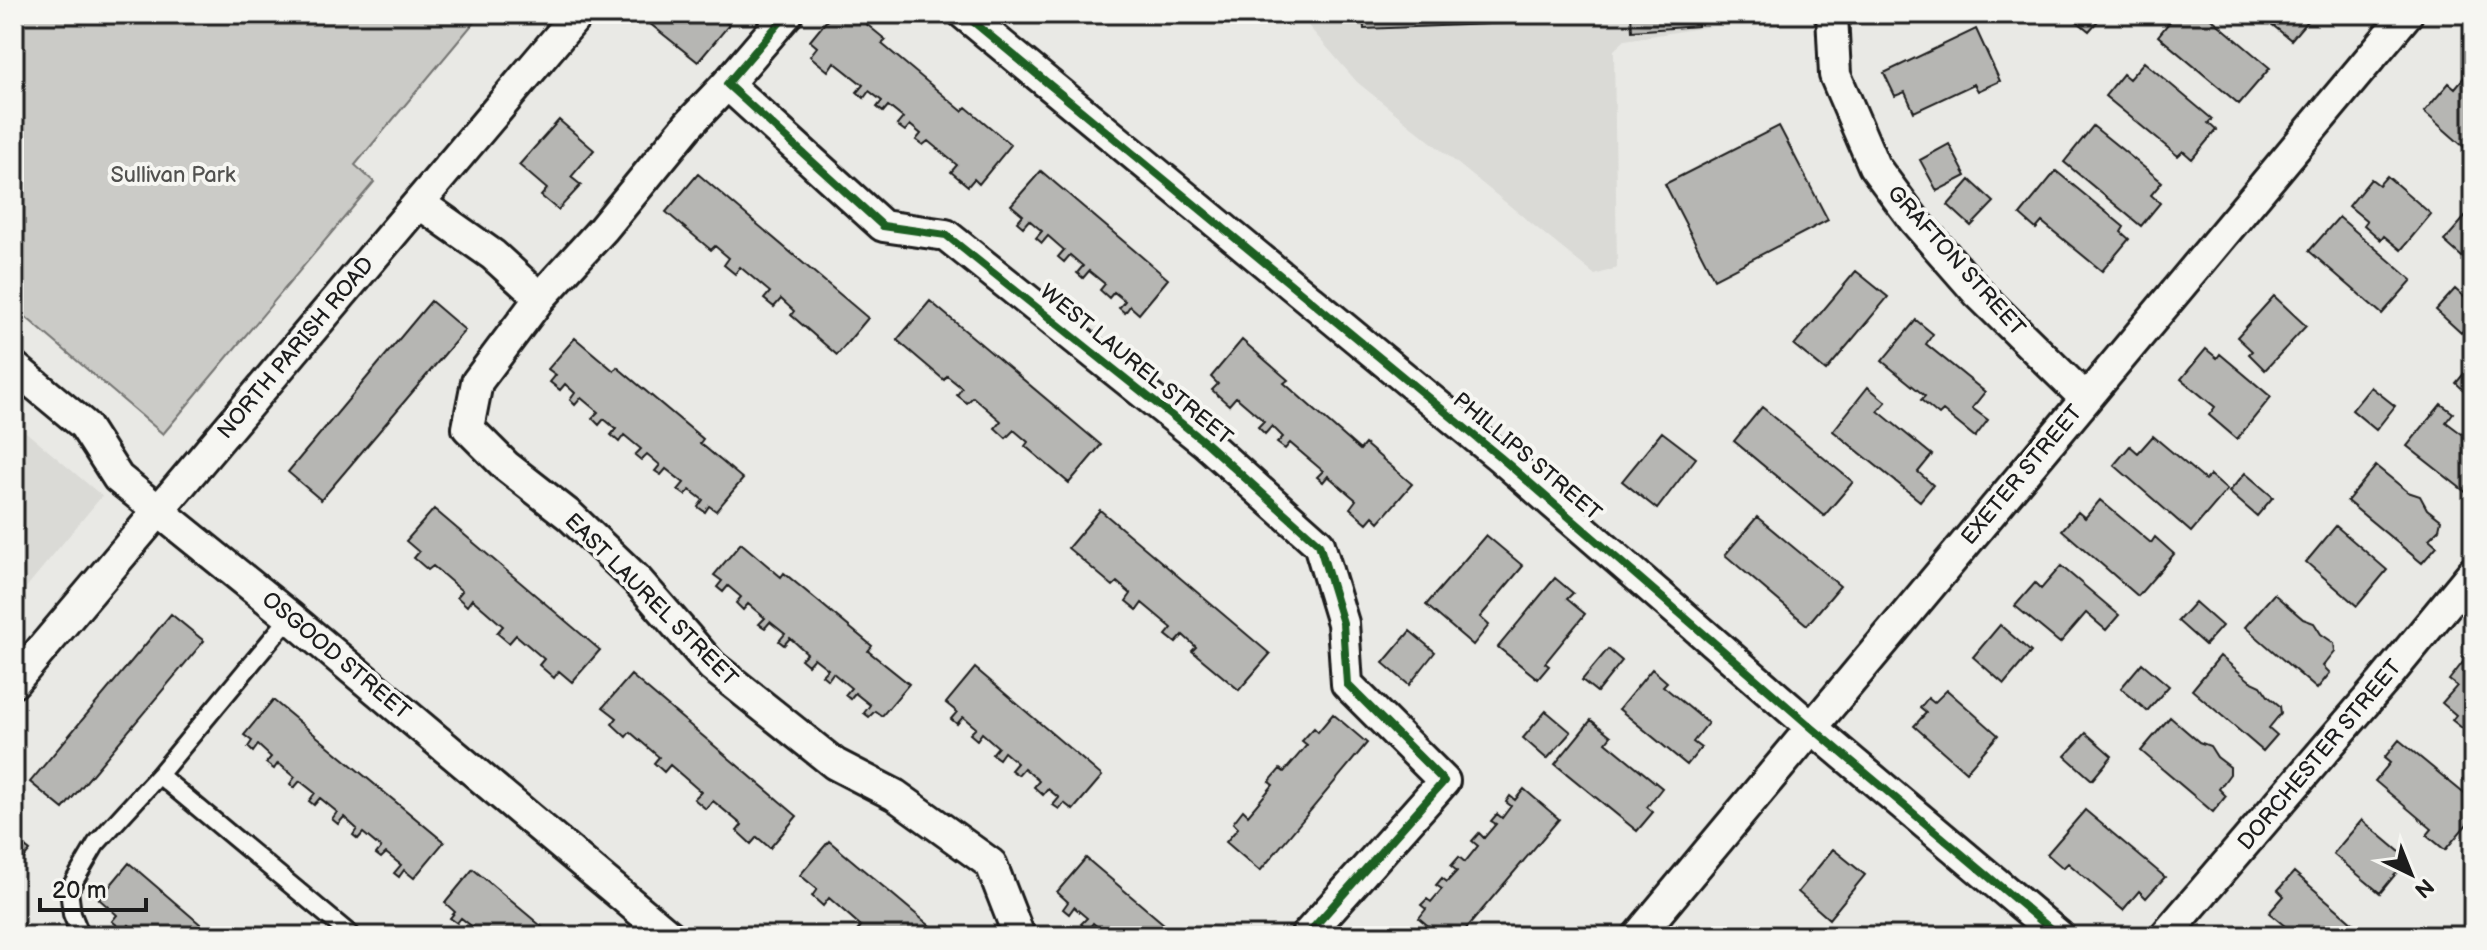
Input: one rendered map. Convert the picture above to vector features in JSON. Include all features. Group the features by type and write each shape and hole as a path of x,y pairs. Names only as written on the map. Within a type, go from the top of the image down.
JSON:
{"street":[{"name":"NORTH PARISH ROAD","path":"14,682 578,14"},
{"path":"419,203 493,255 540,298 787,14"},
{"name":"PHILLIPS STREET","path":"964,14 1500,457 1811,727 2059,936"},
{"name":"GRAFTON STREET","path":"1832,14 1835,75 1874,166 1914,220 1978,293 2086,399"},
{"name":"EXETER STREET","path":"1638,936 2407,14"},
{"name":"WEST LAUREL STREET","path":"727,84 883,226 946,235 1206,443 1319,544 1343,623 1347,684 1444,781 1308,935"},
{"name":"EAST LAUREL STREET","path":"540,298 477,382 468,428 506,466 570,516 637,580 712,666 835,764 895,795 991,864 1019,936"},
{"name":"OSGOOD STREET","path":"14,367 84,425 118,478 290,617 670,936"},
{"name":"DORCHESTER STREET","path":"2165,936 2372,696 2473,572"}],"lane":[{"path":"81,936 72,914 69,890 96,844 159,775 290,617"},
{"path":"159,775 352,936"}],"shaded area":[{"path":"1298,14 1789,14 1625,40 1614,50 1617,268 1595,275 1357,82"},
{"path":"14,422 102,496 14,602"}],"green space":[{"name":"Sullivan Park","path":"14,14 481,14 355,165 374,182 163,434 14,307"}],"building":[{"path":"715,14 729,25 698,62 639,15"},
{"path":"832,14 854,14 886,40 882,44 962,111 966,107 1011,145 979,184 974,179 968,186 951,172 957,165 928,141 923,145 916,140 921,134 910,125 905,131 897,125 903,118 888,106 883,112 877,107 882,101 869,91 864,98 857,92 863,85 834,62 828,71 810,56 817,47 810,41"},
{"path":"1363,14 1592,14 1592,20 1364,29"},
{"path":"1631,14 1698,14 1698,26 1632,31"},
{"path":"2068,14 2104,14 2089,31"},
{"path":"2176,14 2206,14 2270,68 2239,104 2158,36"},
{"path":"2259,14 2313,14 2291,40"},
{"path":"1976,29 2000,81 1978,91 1974,84 1914,112 1905,92 1895,96 1884,73"},
{"path":"2144,62 2212,119 2208,123 2216,130 2192,159 2183,151 2178,156 2105,96 2123,74 2129,79"},
{"path":"2466,75 2473,81 2473,155 2424,112 2449,83 2455,88"},
{"path":"559,120 594,150 571,177 581,185 558,210 541,196 547,189 519,165"},
{"path":"1779,126 1828,220 1714,279 1665,184"},
{"path":"2093,126 2162,182 2151,195 2160,203 2141,226 2064,162"},
{"path":"1949,144 1966,176 1937,191 1920,160"},
{"path":"1041,171 1168,279 1139,314 1130,306 1125,313 1119,308 1125,301 1114,292 1109,298 1100,290 1105,284 1089,271 1083,278 1077,273 1083,266 1070,255 1064,262 1058,257 1064,250 1048,236 1042,243 1036,238 1042,231 1029,220 1023,227 1017,222 1023,215 1011,205"},
{"path":"2056,171 2124,227 2121,232 2129,239 2102,271 2042,222 2036,229 2020,215"},
{"path":"698,174 868,318 837,355 791,315 794,311 781,299 774,307 764,299 770,292 740,267 735,274 724,265 729,258 715,246 711,250 666,212"},
{"path":"2387,176 2431,214 2401,250 2384,236 2381,240 2364,225 2367,221 2349,206 2371,179 2379,185"},
{"path":"1970,180 1994,202 1971,226 1948,205"},
{"path":"2466,216 2473,222 2471,265 2444,241"},
{"path":"2339,217 2412,280 2382,314 2309,251"},
{"path":"1856,271 1888,297 1826,371 1794,345"},
{"path":"2455,289 2473,305 2473,319 2461,333 2436,310"},
{"path":"2274,296 2306,326 2265,370 2237,337"},
{"path":"431,301 465,330 321,500 288,472"},
{"path":"930,301 1101,445 1069,483 1025,446 1028,442 1014,430 1006,438 995,428 1001,421 973,397 967,403 957,395 962,388 947,376 944,380 897,340"},
{"path":"1916,320 1933,334 1926,344 1985,392 1972,408 1988,420 1975,437 1943,411 1939,415 1921,400 1925,396 1882,361"},
{"path":"575,338 614,371 617,367 703,439 700,443 743,479 716,511 709,506 705,512 698,507 703,500 690,490 685,495 678,490 684,483 666,469 661,475 655,471 660,465 647,454 641,460 635,455 641,449 624,435 619,442 611,435 616,429 604,419 599,425 592,418 598,412 581,398 575,405 570,400 575,393 565,384 560,390 550,382 556,375 548,369"},
{"path":"1242,340 1288,380 1284,383 1360,450 1365,444 1412,484 1379,522 1373,516 1367,523 1350,508 1356,500 1328,476 1323,482 1317,477 1323,471 1290,443 1285,449 1277,443 1283,437 1272,426 1265,434 1258,427 1264,421 1236,397 1229,405 1212,390 1218,384 1211,377"},
{"path":"2206,349 2217,358 2220,354 2271,397 2237,439 2209,415 2215,407 2181,379"},
{"path":"2473,363 2473,399 2456,383"},
{"path":"1868,387 1886,402 1878,411 1932,455 1918,472 1933,485 1920,501 1833,431"},
{"path":"2371,387 2395,406 2376,430 2352,410"},
{"path":"2441,404 2453,413 2446,422 2473,439 2473,498 2407,446"},
{"path":"1762,407 1853,482 1824,516 1734,441"},
{"path":"1662,432 1696,458 1657,509 1622,481"},
{"path":"2153,436 2205,480 2210,475 2227,490 2191,532 2114,465 2130,446 2138,453"},
{"path":"2376,466 2408,492 2420,496 2427,509 2441,520 2439,529 2429,539 2437,546 2422,563 2347,501"},
{"path":"2245,473 2273,497 2257,516 2229,492"},
{"path":"2100,500 2151,543 2155,537 2174,554 2138,596 2062,530 2078,512 2085,518"},
{"path":"434,509 600,650 572,682 559,671 554,678 539,665 544,659 516,635 509,643 497,633 503,626 472,599 467,606 457,597 462,591 433,566 428,570 414,558 419,552 406,541"},
{"path":"1100,510 1270,654 1239,690 1192,651 1196,647 1183,635 1176,643 1166,635 1172,628 1142,603 1137,610 1126,601 1131,594 1117,582 1113,586 1068,548"},
{"path":"1757,517 1840,586 1807,625 1725,555"},
{"path":"2336,526 2387,570 2357,606 2306,562"},
{"path":"1486,535 1523,566 1480,617 1489,625 1473,645 1426,605"},
{"path":"741,543 781,577 784,573 872,646 868,651 909,684 882,716 875,711 869,717 864,713 870,705 855,693 850,699 845,695 851,688 833,673 828,680 822,675 828,669 814,658 808,665 801,659 807,653 790,638 784,645 779,641 785,634 770,622 765,628 759,624 765,618 748,604 743,610 736,603 741,597 728,586 723,592 717,587 722,581 714,575"},
{"path":"2061,566 2119,615 2106,630 2086,613 2060,643 2015,606 2035,583 2041,589"},
{"path":"1555,578 1573,593 1567,599 1585,614 1545,663 1549,666 1538,679 1498,647"},
{"path":"2274,594 2303,619 2314,623 2321,634 2334,643 2335,651 2323,666 2330,673 2317,689 2245,627"},
{"path":"2195,602 2222,626 2205,645 2178,621"},
{"path":"171,614 204,641 63,809 30,782"},
{"path":"2000,625 2031,652 2004,684 1973,657"},
{"path":"1410,631 1435,652 1409,685 1383,663"},
{"path":"1608,649 1622,661 1597,692 1582,680"},
{"path":"2220,656 2250,681 2261,686 2280,706 2281,713 2269,728 2277,735 2263,751 2192,690"},
{"path":"2464,661 2473,668 2472,736 2452,720 2456,715 2442,703 2457,686 2449,680"},
{"path":"2142,663 2169,686 2147,711 2121,688"},
{"path":"975,668 1102,776 1073,810 1064,803 1059,809 1053,805 1059,798 1048,789 1043,795 1034,787 1039,781 1024,768 1018,775 1011,770 1017,763 1004,752 999,759 992,754 998,747 982,733 977,740 970,734 976,728 963,717 957,724 951,719 957,712 946,703"},
{"path":"1652,669 1667,682 1663,686 1708,723 1693,742 1701,748 1687,765 1619,709"},
{"path":"631,675 797,816 770,848 757,837 751,844 737,831 742,825 713,801 706,809 694,799 701,792 670,765 664,772 654,763 659,757 630,732 626,737 612,724 617,718 603,707"},
{"path":"1947,690 1998,735 1966,772 1914,726 1926,713 1920,708 1928,698 1934,703"},
{"path":"273,700 444,842 414,878 404,870 399,877 394,873 401,865 386,853 381,858 376,854 381,848 363,833 358,839 353,835 357,829 344,817 338,824 332,819 337,812 320,798 314,805 309,801 315,793 300,781 294,788 290,784 295,777 278,763 274,769 266,763 271,757 258,745 253,752 248,747 252,741 244,735"},
{"path":"1546,711 1571,732 1547,759 1523,738"},
{"path":"1333,714 1367,743 1260,871 1226,842 1238,828 1233,823 1243,810 1248,815 1273,785 1269,782 1280,769 1284,772 1307,745 1302,741 1314,728 1318,732"},
{"path":"2170,717 2199,742 2210,746 2217,757 2230,767 2230,774 2219,789 2226,796 2213,812 2141,751"},
{"path":"1591,720 1611,736 1606,742 1662,788 1647,807 1653,812 1637,831 1555,764"},
{"path":"2086,733 2112,756 2092,780 2065,756"},
{"path":"2399,740 2473,801 2473,817 2445,850 2427,835 2432,829 2375,781 2390,763 2384,758"},
{"path":"1524,789 1559,819 1460,936 1440,936 1419,918 1426,909 1421,905 1427,899 1431,902 1442,889 1436,885 1442,878 1447,882 1457,871 1451,866 1459,857 1465,862 1478,846 1472,841 1479,833 1484,838 1496,824 1491,821 1497,814 1502,818 1511,806 1506,802 1510,796 1515,800"},
{"path":"2085,810 2165,877 2146,898 2139,891 2123,910 2068,863 2063,868 2047,854"},
{"path":"2362,820 2408,859 2380,893 2333,854"},
{"path":"14,838 30,851 14,870"},
{"path":"829,841 942,936 857,936 855,934 861,926 829,898 823,906 812,896 817,889 800,875"},
{"path":"1833,849 1865,875 1829,919 1798,892"},
{"path":"1086,858 1178,936 1108,936 1093,923 1088,930 1081,924 1087,918 1074,907 1069,914 1063,909 1068,902 1057,892"},
{"path":"129,863 214,936 142,936 129,925 124,931 112,921 117,915 99,899"},
{"path":"473,869 553,936 484,936 481,933 471,936 475,929 461,918 457,923 450,918 455,912 445,903"},
{"path":"2294,872 2362,931 2358,936 2297,936 2269,913 2284,896 2278,890"}],"cycle path":[{"path":"787,14 727,84 883,226 946,235 1206,443 1319,544 1343,623 1347,684 1444,781 1306,936"},
{"path":"964,14 1500,457 1811,727 2059,936"}]}
